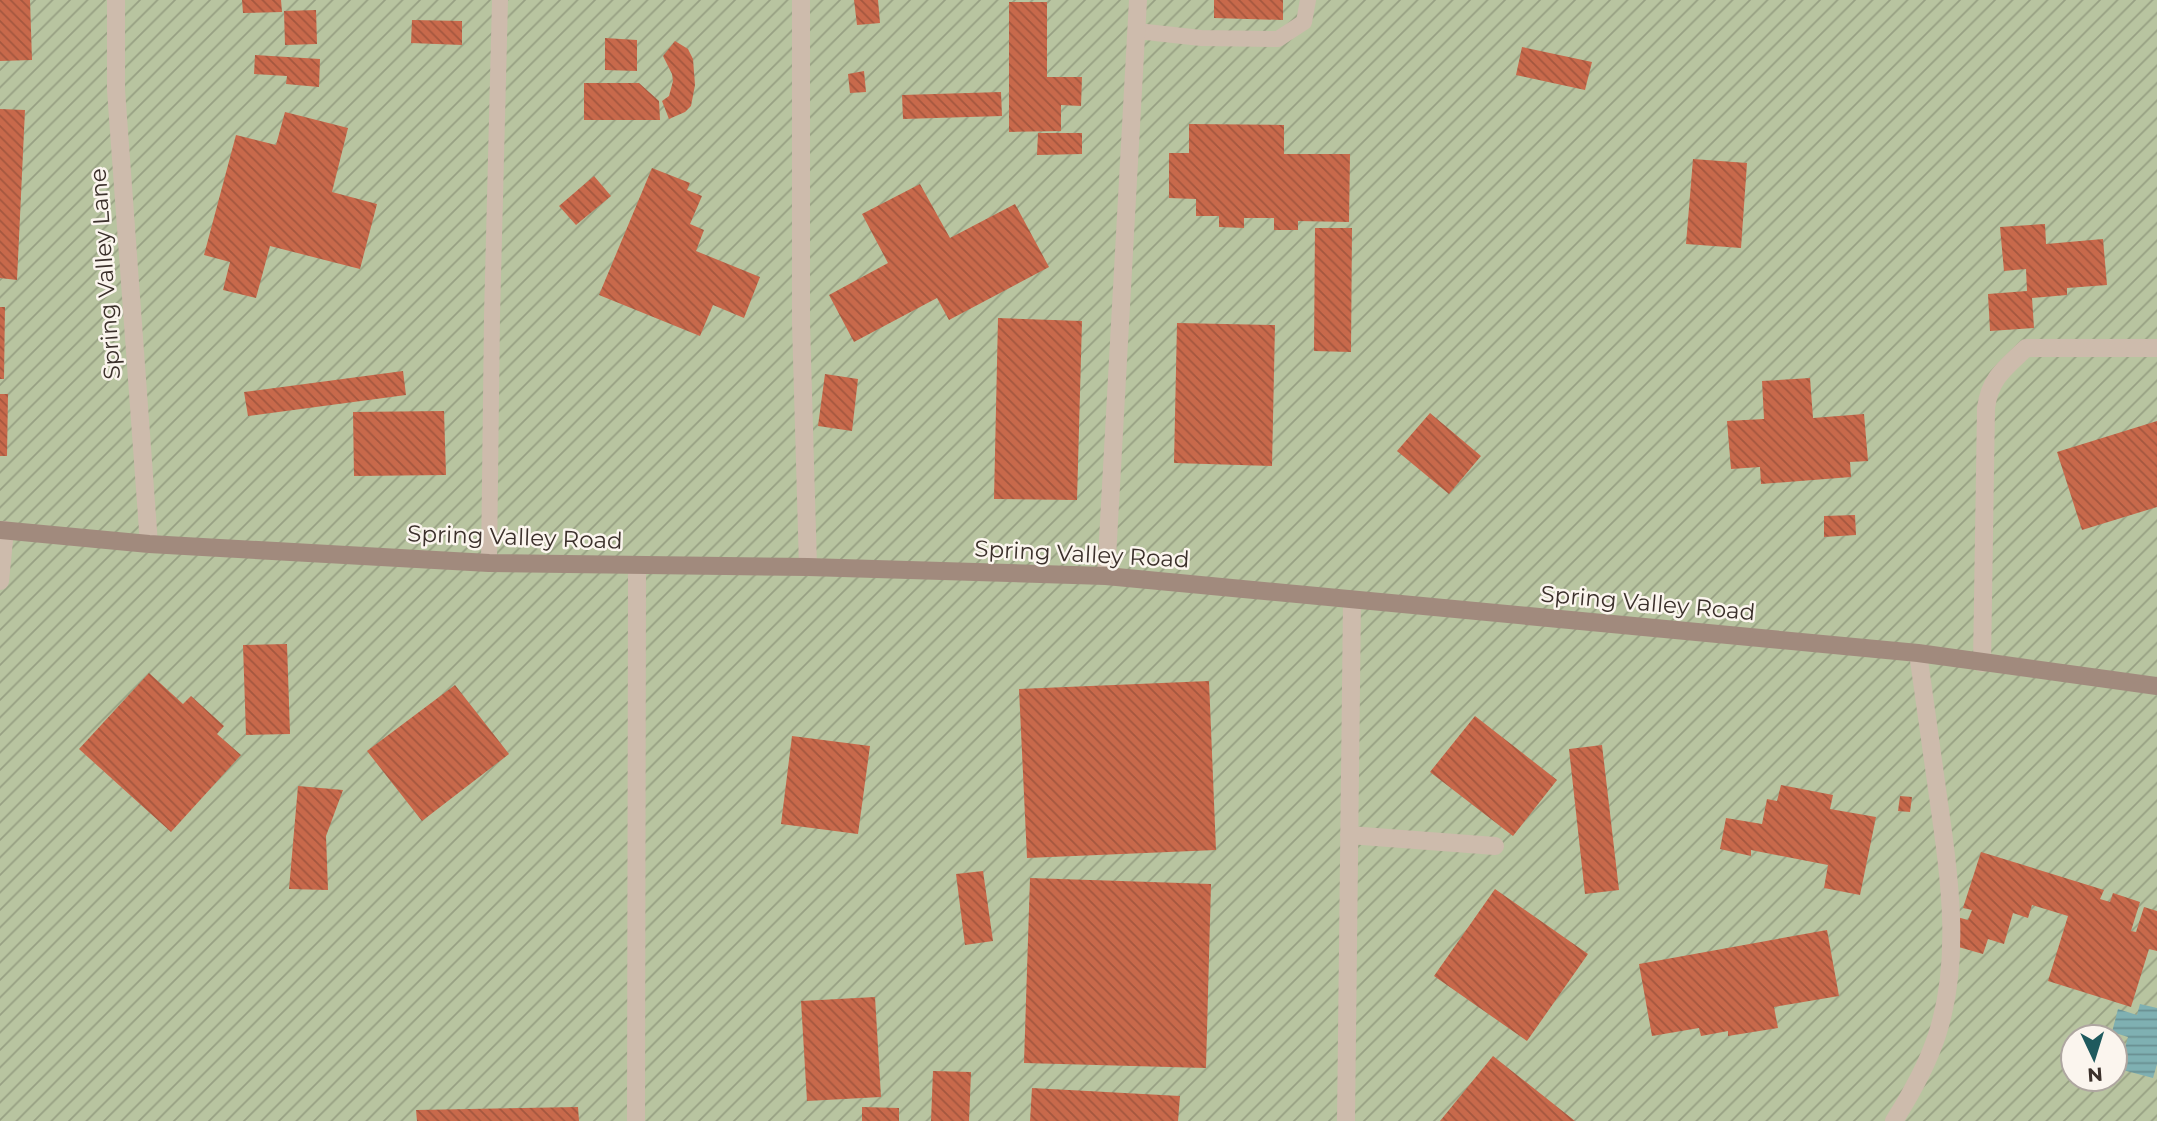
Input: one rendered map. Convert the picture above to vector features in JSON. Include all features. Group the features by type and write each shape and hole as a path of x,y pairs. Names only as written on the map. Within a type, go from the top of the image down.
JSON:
{"street":[{"name":"Spring Valley Lane","path":"116,0 116,90 149,544"},
{"path":"801,0 801,323 808,567"},
{"path":"1106,576 1138,0"},
{"path":"1982,663 1988,391 2026,348 2157,348"},
{"name":"Spring Valley Road","path":"3,530 149,544 489,563 808,567 1106,576 1918,653 2157,686"},
{"path":"0,581 3,530"},
{"path":"636,1121 637,565"},
{"path":"1346,1121 1352,600"},
{"path":"1894,1121 1913,1090 1937,1035 1947,996 1953,943 1944,840 1918,653"},
{"path":"1349,835 1495,846"}],"lane":[{"path":"489,563 500,0"},
{"path":"1137,31 1201,38 1278,39 1304,22 1308,0"}],"green space":[{"path":"0,0 2157,0 2157,1121 0,1121"}],"water":[{"path":"2140,1004 2157,1008 2157,1064 2153,1078 2129,1072 2129,1023 2114,1023 2118,1009 2137,1015"}],"building":[{"path":"0,0 30,0 32,60 0,61"},
{"path":"242,0 281,0 282,12 243,13"},
{"path":"854,0 878,0 880,23 857,25"},
{"path":"1214,0 1283,0 1283,20 1214,18"},
{"path":"1009,2 1047,2 1047,77 1082,77 1081,106 1061,105 1061,131 1009,132"},
{"path":"316,10 317,44 285,45 284,11"},
{"path":"412,20 462,21 462,45 411,43"},
{"path":"605,38 637,40 637,71 605,70"},
{"path":"675,41 688,49 693,59 695,85 691,106 685,112 669,119 662,101 669,96 673,81 663,56"},
{"path":"1522,47 1592,62 1585,90 1516,75"},
{"path":"255,55 320,59 319,87 286,84 287,76 254,74"},
{"path":"864,71 866,92 850,93 848,74"},
{"path":"584,83 639,83 659,101 660,120 584,120"},
{"path":"1001,92 1002,116 903,119 902,95"},
{"path":"0,109 25,110 17,280 0,278"},
{"path":"285,112 348,128 332,192 377,204 360,269 270,246 256,298 223,290 230,262 204,255 236,135 276,145"},
{"path":"1189,124 1284,125 1284,154 1350,154 1349,222 1298,221 1298,230 1274,230 1274,218 1244,218 1244,228 1219,227 1219,216 1196,216 1196,199 1169,198 1169,153 1189,153"},
{"path":"1038,133 1082,133 1082,154 1037,155"},
{"path":"1693,159 1747,163 1741,248 1686,244"},
{"path":"652,168 690,183 687,190 702,196 690,224 704,230 696,251 760,277 744,318 713,305 700,336 599,295"},
{"path":"594,176 611,196 576,225 559,206"},
{"path":"920,184 950,238 1015,204 1049,267 949,320 937,298 854,342 829,295 888,263 862,214"},
{"path":"2045,224 2046,244 2103,239 2107,285 2067,288 2067,295 2032,298 2034,328 1990,331 1988,294 2027,291 2026,269 2004,271 2000,227"},
{"path":"1315,228 1352,228 1351,352 1314,351"},
{"path":"0,307 5,307 4,379 0,379"},
{"path":"998,318 1082,321 1077,500 994,499"},
{"path":"1177,323 1275,325 1272,466 1174,463"},
{"path":"403,371 406,395 248,416 244,392"},
{"path":"825,374 858,379 852,431 818,426"},
{"path":"1810,378 1813,418 1864,414 1868,461 1850,462 1851,477 1761,484 1760,467 1731,469 1727,421 1764,419 1762,381"},
{"path":"0,394 8,394 7,456 0,456"},
{"path":"444,411 446,475 354,476 353,412"},
{"path":"1430,413 1481,456 1449,494 1397,451"},
{"path":"2157,421 2157,507 2082,530 2057,452"},
{"path":"1855,515 1856,535 1824,537 1824,516"},
{"path":"287,644 290,734 246,735 243,645"},
{"path":"149,673 183,704 191,696 224,726 217,734 241,755 171,832 79,749"},
{"path":"1209,681 1216,850 1027,858 1019,689"},
{"path":"455,685 509,754 422,821 367,751"},
{"path":"1475,716 1557,780 1513,836 1430,772"},
{"path":"792,736 870,746 858,834 781,824"},
{"path":"1602,745 1619,890 1585,894 1569,749"},
{"path":"1781,785 1833,795 1830,809 1876,817 1860,895 1824,888 1828,865 1751,850 1751,856 1720,849 1726,818 1762,824 1767,799 1777,801"},
{"path":"298,786 343,790 326,836 328,890 289,889"},
{"path":"1900,796 1912,797 1910,812 1898,811"},
{"path":"1981,852 2104,890 2100,899 2110,902 2113,893 2140,902 2131,931 2136,932 2144,907 2157,911 2157,951 2149,949 2131,1007 2048,981 2068,916 2032,905 2028,918 2013,913 2004,944 1988,939 1983,954 1955,946 1957,917 1968,920 1972,910 1963,908"},
{"path":"983,871 993,941 965,945 956,874"},
{"path":"1030,878 1211,884 1206,1068 1024,1063"},
{"path":"1495,889 1588,954 1527,1041 1434,976"},
{"path":"1827,930 1839,996 1774,1007 1778,1028 1728,1036 1728,1031 1701,1036 1699,1028 1652,1036 1639,964"},
{"path":"875,997 881,1097 807,1101 801,1001"},
{"path":"1493,1056 1575,1121 1440,1121"},
{"path":"933,1071 971,1072 969,1121 931,1121"},
{"path":"1032,1088 1180,1096 1178,1121 1030,1121"},
{"path":"578,1107 579,1121 417,1121 416,1110"},
{"path":"862,1107 899,1108 899,1121 862,1121"}]}
